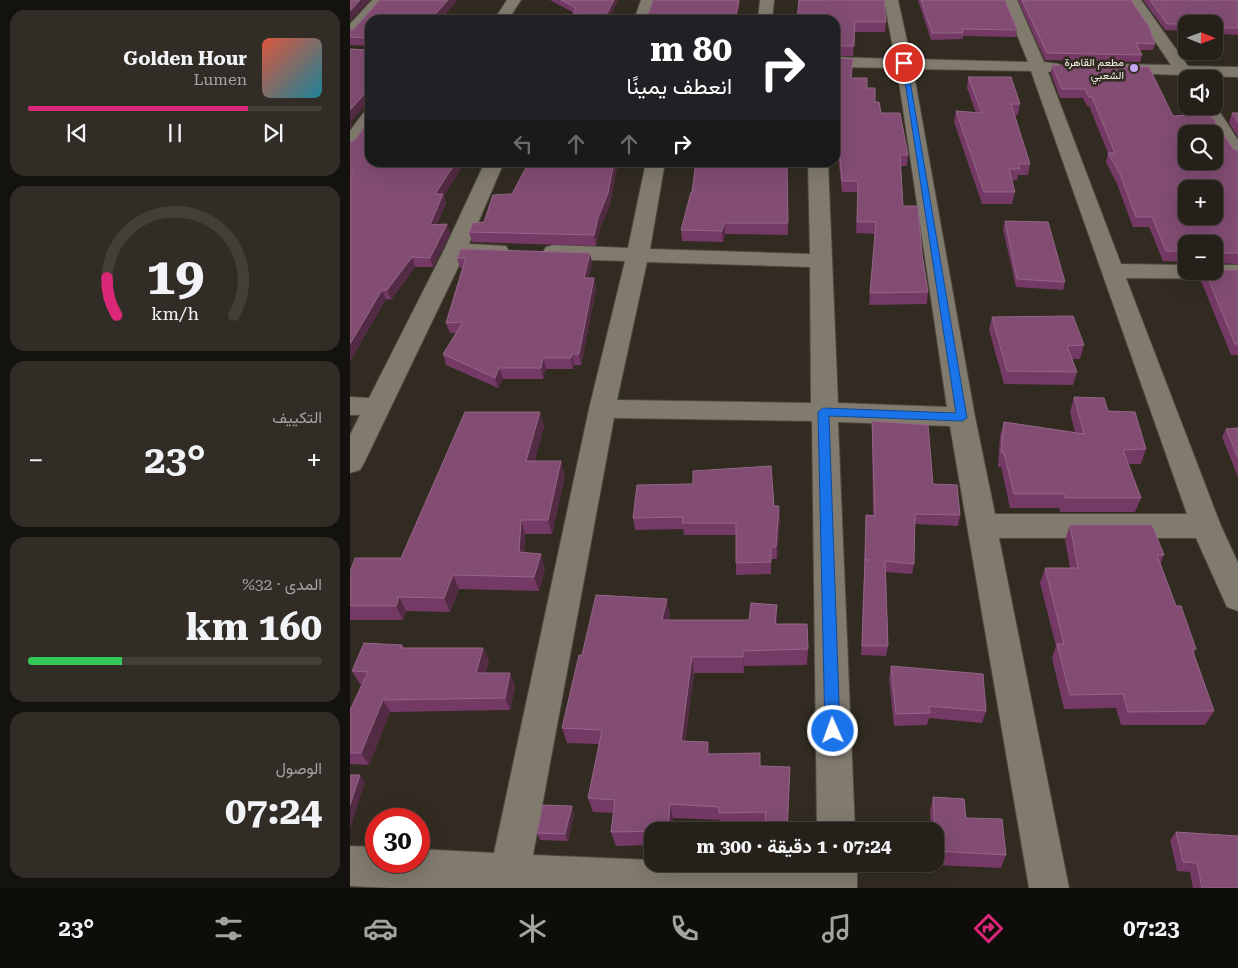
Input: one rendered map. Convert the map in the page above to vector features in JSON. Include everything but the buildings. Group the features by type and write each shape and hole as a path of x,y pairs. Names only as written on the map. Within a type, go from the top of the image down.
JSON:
{"street":[{"path":"366,15 380,0"},
{"path":"504,15 514,0"},
{"path":"644,15 648,0"},
{"path":"766,15 767,0"},
{"path":"891,0 904,63 962,418 1050,888"},
{"path":"1010,0 1038,67 1206,526 1235,582"},
{"path":"1134,0 1183,70"},
{"path":"350,33 365,16"},
{"path":"840,62 1066,68"},
{"path":"1095,68 1178,74"},
{"path":"1223,73 1238,72"},
{"path":"1213,115 1238,154"},
{"path":"350,144 365,123"},
{"path":"350,463 455,250 493,167"},
{"path":"508,881 602,409 638,254 655,167"},
{"path":"818,167 822,261 823,412 836,822"},
{"path":"455,250 822,261"},
{"path":"1112,271 1238,272"},
{"path":"350,406 377,407"},
{"path":"602,409 823,412 962,418"},
{"path":"982,526 1206,526"},
{"path":"350,866 508,881 807,888"},
{"path":"837,872 837,888"}],"place":[{"name":"مطعم القاهرة الشعبي","path":"1134,68"}],"route":[{"path":"833,731 823,412 962,418 904,63"}]}
